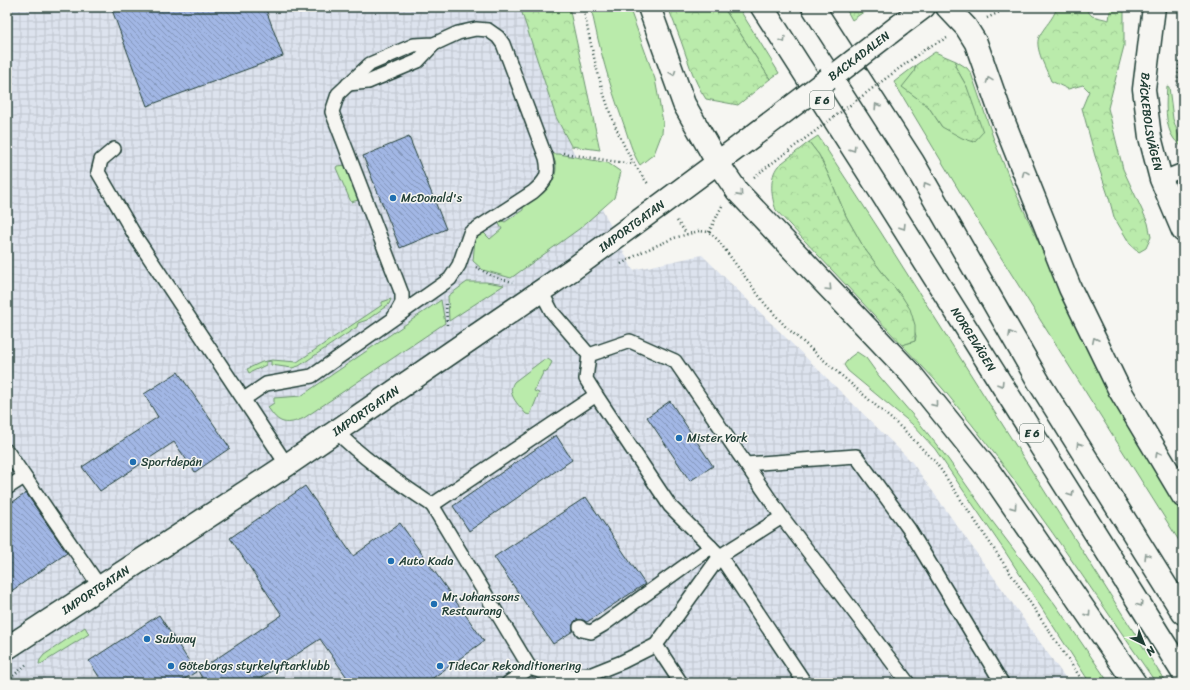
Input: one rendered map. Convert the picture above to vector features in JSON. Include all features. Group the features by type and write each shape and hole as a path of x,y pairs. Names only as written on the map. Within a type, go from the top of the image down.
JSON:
{"main road":[{"path":"649,7 684,104 717,162 737,191 910,374 989,471 1135,683"},
{"name":"NORGEVÄGEN","path":"762,7 882,194 1183,673"},
{"name":"E 6","path":"813,7 913,162 1040,384 1183,612"},
{"name":"BACKADALEN","path":"717,162 924,7"},
{"path":"948,7 966,27 976,43 1002,116 1070,288 1119,389 1183,496"},
{"name":"BÄCKEBOLSVÄGEN","path":"1154,7 1144,89 1150,138 1161,179 1183,231"},
{"name":"IMPORTGATAN","path":"7,648 287,465 541,291 717,162"}],"lane":[{"path":"244,399 266,384 312,376 450,279 459,265 470,233 513,206 541,185 547,176 549,169 543,150 503,44 498,37 488,30 476,29 458,33 434,44 418,62 368,82 348,84 338,94 332,112 402,294 402,304 393,319"},
{"path":"114,149 101,160 98,172 137,239 287,465"},
{"path":"1161,179 1183,170"},
{"path":"541,291 552,312 589,355 586,379 670,506 716,552 804,683"},
{"path":"589,355 630,342 675,361 782,517 908,683"},
{"path":"432,505 596,395"},
{"path":"336,431 350,446 395,480 432,505 530,668 554,676 592,674 622,662 656,645 716,552"},
{"path":"7,451 100,587"},
{"path":"746,464 856,456 910,529 1002,683"},
{"path":"7,488 24,476"},
{"path":"580,627 582,630 591,632 716,552 782,517"},
{"path":"656,645 681,683"},
{"path":"508,683 530,668"}],"path":[{"path":"583,7 593,54 611,117 633,164 688,235 699,231 709,232 718,240 765,304 786,327 905,431 937,464 1084,683"},
{"path":"1183,29 1177,85 1183,123"},
{"path":"763,170 928,47"},
{"path":"543,150 633,164"},
{"path":"709,232 720,208 737,191"},
{"path":"462,256 485,273 513,282"}],"shaded area":[{"path":"7,7 520,7 556,117 633,270 702,255 911,461 1069,683 7,683"}],"green space":[{"path":"520,7 569,7 600,150 571,146 556,117"},
{"path":"591,7 629,7 655,79 663,122 662,133 654,154 640,165 630,144 609,79 597,37"},
{"path":"668,7 723,7 770,79 738,105 706,99 693,75"},
{"path":"723,7 738,7 779,73 770,79"},
{"path":"845,7 871,7 852,20"},
{"path":"1057,7 1084,7 1092,16 1109,20 1111,7 1124,7 1124,46 1108,108 1123,169 1148,223 1151,237 1146,248 1139,252 1130,244 1114,217 1095,156 1082,108 1089,91 1083,85 1068,89 1051,81 1042,59 1038,47 1039,37"},
{"path":"935,52 956,61 955,66 967,87 983,132 974,142 962,138 942,127 928,106 902,87 914,72 916,65"},
{"path":"956,61 967,68 971,73 995,143 1014,189 1062,293 1183,516 1183,547 963,197 894,82 916,65 914,72 903,87 928,106 942,127 967,87 955,66"},
{"path":"1167,86 1169,87 1173,119 1183,148 1171,134 1167,120"},
{"path":"818,136 880,231 1166,683 1156,683 1053,533 972,424 928,372 902,345 915,341 916,336 903,298 864,248 846,216 819,155 809,142"},
{"path":"809,142 819,155 846,216 864,248 910,309 915,325 915,341 902,345 776,210 772,187 775,171 778,166"},
{"path":"552,154 608,163 621,172 614,198 579,229 511,278 483,270 473,261 475,239 483,232 490,239 502,229 498,222 501,220 505,222 523,210 523,206 550,185 553,180 556,166"},
{"path":"347,165 362,199 351,202 336,168 337,166"},
{"path":"467,282 486,282 504,285 449,321 448,296"},
{"path":"391,299 389,304 367,320 358,323 357,327 299,366 292,368 271,365 271,361 266,362 266,365 249,373 247,369 262,362 272,360 297,362 382,305 382,302"},
{"path":"441,300 445,323 304,418 298,421 287,423 283,422 275,417 268,407 274,403 274,398 301,396"},
{"path":"857,352 866,358 879,376 948,459 989,517 1055,604 1109,683 1090,683 1004,550 935,449 912,424 848,371 844,365 849,358"},
{"path":"548,359 552,362 547,372 544,371 534,391 539,393 530,415 526,414 512,395 512,386 514,382 543,360"},
{"path":"85,627 89,634 39,664 44,655"}],"building":[{"path":"111,7 265,7 283,56 147,106"},
{"path":"409,137 446,229 400,248 363,156"},
{"path":"178,372 230,448 195,472 174,442 100,491 82,467 158,417 144,394"},
{"name":"Mister York","path":"670,401 713,466 690,481 647,417"},
{"path":"556,435 572,460 469,531 453,506"},
{"path":"305,486 353,556 400,523 484,641 426,683 351,683 320,639 253,683 205,683 198,671 282,615 230,538"},
{"path":"26,493 67,553 7,594 7,506"},
{"path":"586,497 645,584 587,622 583,620 576,620 573,624 573,631 553,644 494,557"},
{"path":"159,615 196,672 178,683 103,683 89,661"}],"place":[{"name":"McDonald's","path":"393,198"},
{"name":"Mister York","path":"679,438"},
{"name":"Sportdepån","path":"133,462"},
{"name":"Auto Kada","path":"391,561"},
{"name":"Mr Johanssons Restaurang","path":"434,604"},
{"name":"Subway","path":"147,639"},
{"name":"Göteborgs styrkelyftarklubb","path":"171,666"},
{"name":"TideCar Rekonditionering","path":"440,666"}]}
